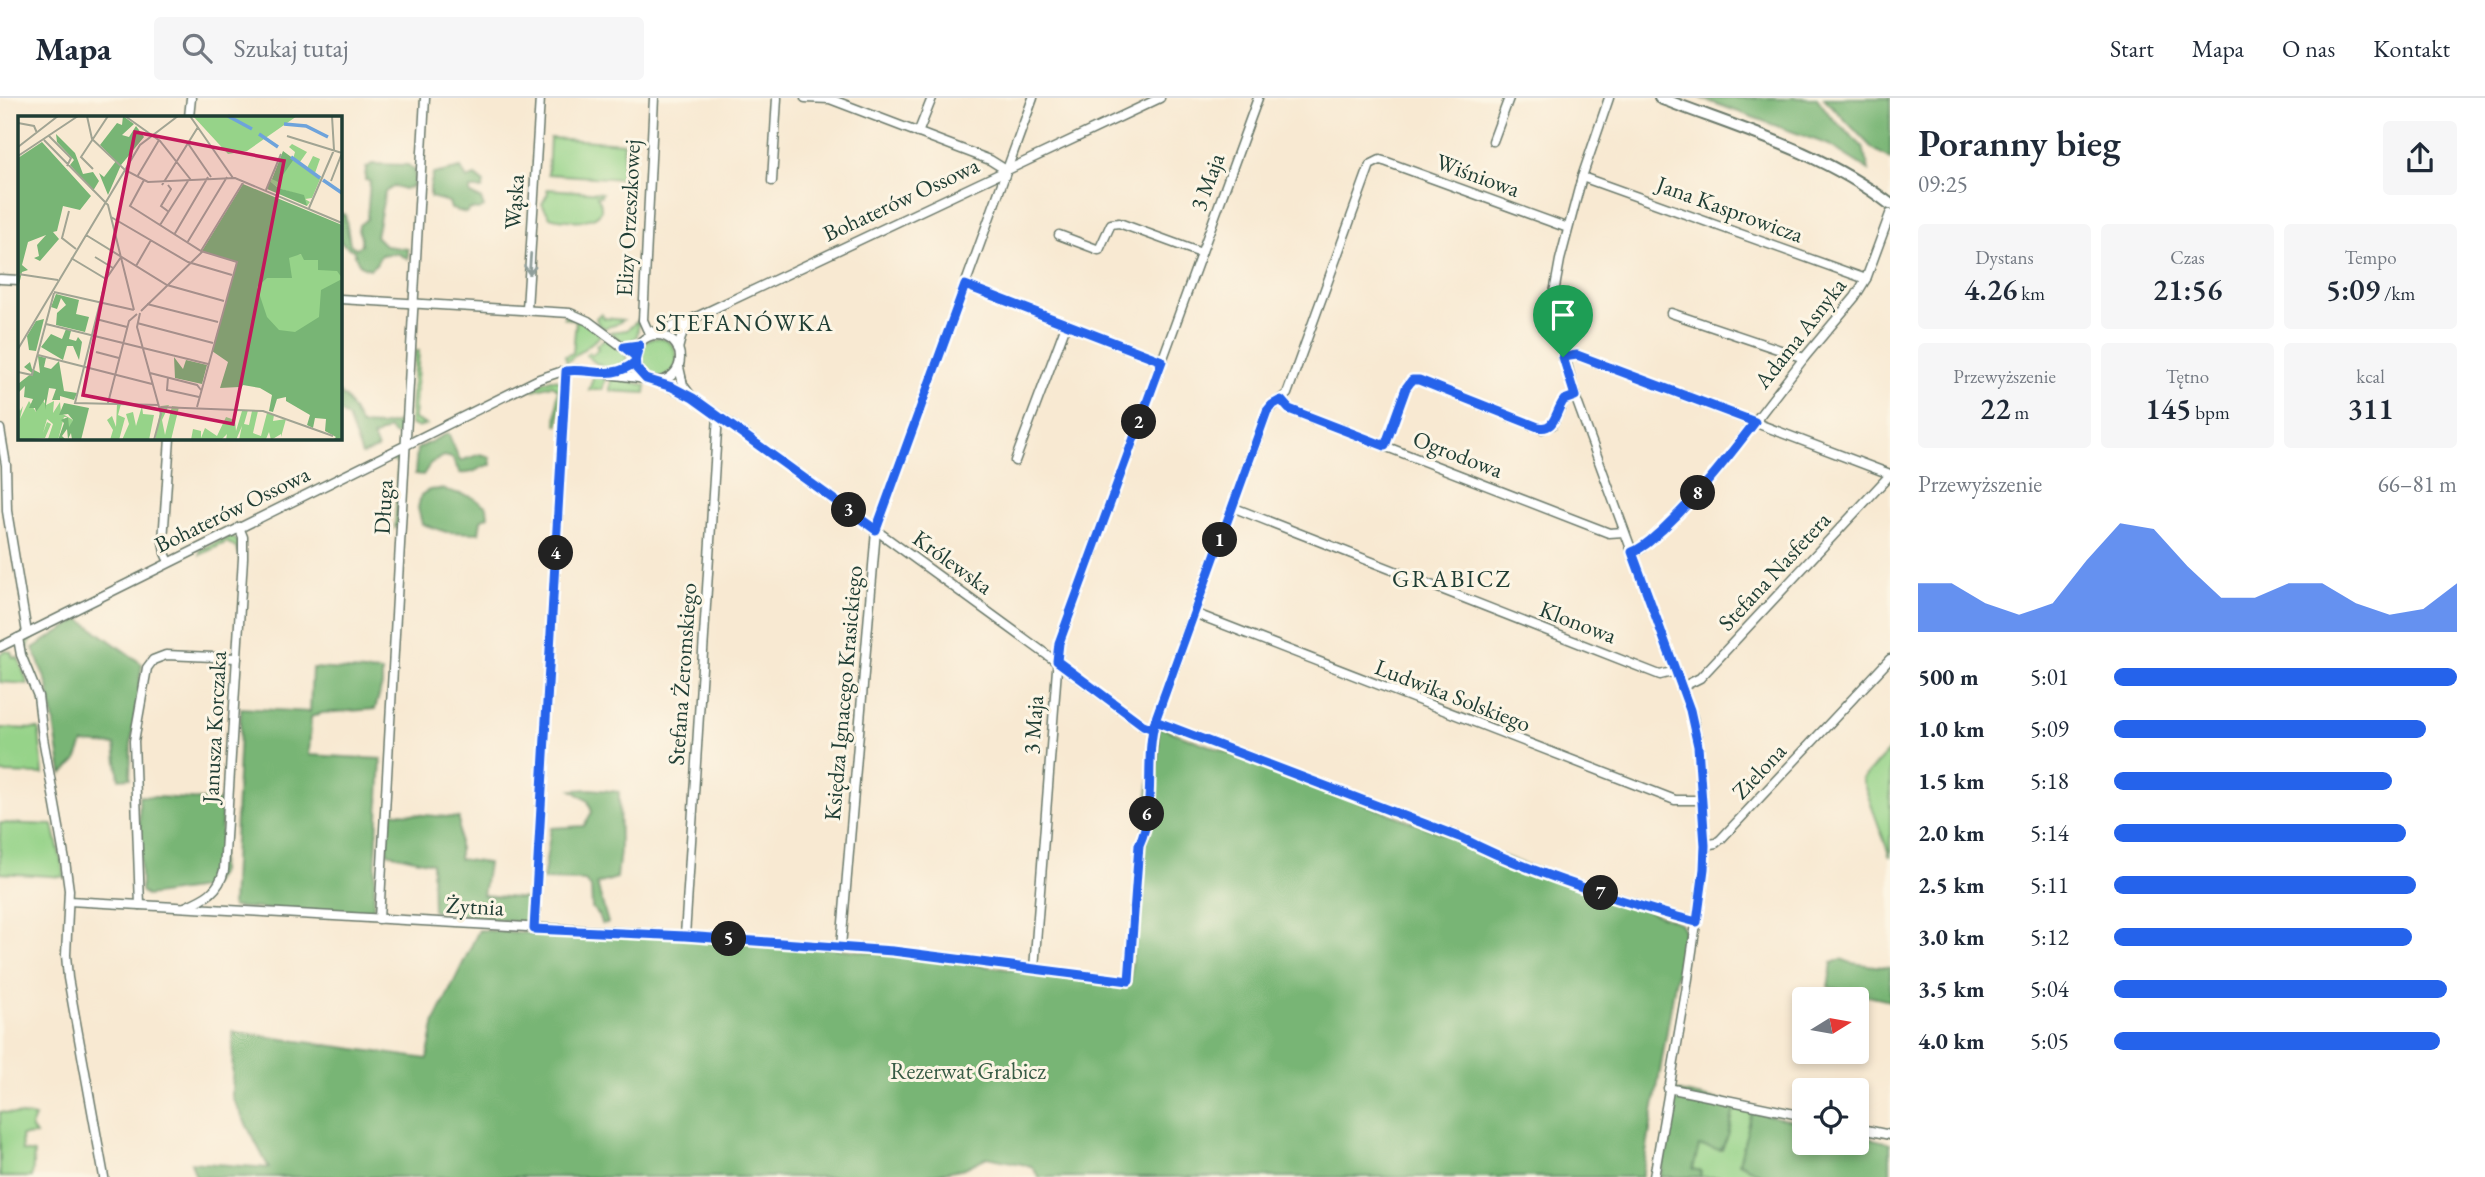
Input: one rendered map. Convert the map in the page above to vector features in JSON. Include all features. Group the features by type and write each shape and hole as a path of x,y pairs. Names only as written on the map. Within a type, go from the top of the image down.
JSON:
{"main road":[{"path":"1660,98 1808,153 1859,181 1890,204"}],"street":[{"path":"189,116 191,98"},
{"name":"Długa","path":"379,919 425,98"},
{"name":"Wąska","path":"527,309 540,98"},
{"name":"Elizy Orzeszkowej","path":"654,98 643,320 647,329 657,334"},
{"path":"772,181 777,98"},
{"path":"805,98 830,99 990,160 1006,170"},
{"path":"918,133 932,98"},
{"name":"Księdza Ignacego Krasickiego","path":"841,947 876,530 1033,98"},
{"name":"Bohaterów Ossowa","path":"657,334 1160,98"},
{"name":"3 Maja","path":"1034,969 1059,643 1258,98"},
{"path":"1493,141 1509,98"},
{"path":"1609,98 1568,228 1554,293 1556,320 1563,357 1575,396 1682,687 1697,735 1705,845 1697,922 1654,1177"},
{"name":"Wiśniowa","path":"1281,400 1287,394 1367,170 1374,161 1387,162 1568,228"},
{"name":"Jana Kasprowicza","path":"1582,177 1866,279"},
{"name":"Adama Asnyka","path":"1632,552 1643,548 1687,506 1855,297 1866,279 1890,214"},
{"path":"1059,235 1099,250 1111,224 1119,223 1201,253"},
{"path":"0,279 18,280"},
{"path":"965,285 1162,361"},
{"path":"341,299 578,314 624,347 635,359 638,371 646,379 659,382 674,375 678,367"},
{"path":"1671,313 1804,358"},
{"path":"692,319 683,330 678,349 678,367 683,385 693,398"},
{"path":"1015,461 1066,325"},
{"path":"624,347 639,345 657,334 670,339 678,349"},
{"path":"612,374 623,371 635,359 639,345"},
{"path":"1563,357 1577,355 1890,475"},
{"name":"Bohaterów Ossowa","path":"0,647 531,382 566,371 591,370 646,379"},
{"path":"534,929 566,371"},
{"path":"1385,446 1406,388 1412,380 1419,380 1542,429 1552,425 1564,400 1575,396"},
{"name":"Królewska","path":"659,382 693,398 718,415 1143,725 1154,725 1462,838 1573,884 1697,922"},
{"path":"1154,725 1267,411 1281,400"},
{"name":"Ogrodowa","path":"1281,400 1289,409 1609,533 1624,532"},
{"name":"Stefana Żeromskiego","path":"685,936 718,415"},
{"path":"0,429 6,465 7,511 27,633"},
{"path":"169,562 163,549 170,439"},
{"name":"Stefana Nasfetera","path":"1682,687 1700,678 1890,475"},
{"name":"Klonowa","path":"1232,507 1660,675 1676,671"},
{"name":"Janusza Korczaka","path":"183,908 212,893 224,870 243,540 239,527"},
{"name":"Ludwika Solskiego","path":"1194,613 1675,800 1701,800"},
{"path":"18,638 21,655 41,709 43,738 65,861 69,901 66,955 68,978 104,1177"},
{"path":"140,905 134,741 147,668 153,660 166,656 237,658"},
{"name":"Zielona","path":"1705,845 1721,839 1890,659"},
{"name":"Żytnia","path":"69,901 841,947 893,951 1129,981 1139,845 1147,818 1154,725"},
{"path":"1668,1088 1792,1114"},
{"path":"1869,1131 1890,1135"}],"green space":[{"path":"1700,98 1817,98 1831,117 1863,147 1869,170 1829,145"},
{"path":"1824,98 1890,98 1890,159 1872,148"},
{"path":"550,138 624,143 622,179 548,174"},
{"path":"372,164 408,165 414,170 415,178 413,187 404,189 395,186 385,192 376,236 386,246 408,249 408,259 397,253 381,255 370,269 361,265 354,251 341,243 341,213 345,215 350,244 356,248 361,245 358,230 359,225 367,219 370,181 365,180 366,168"},
{"path":"461,168 467,179 475,176 484,183 482,189 470,189 470,194 481,199 484,207 479,210 470,209 466,213 451,209 449,202 430,197 433,174"},
{"path":"547,189 602,193 597,196 601,206 600,213 586,220 550,217 542,204 548,193"},
{"path":"601,313 604,318 623,320 604,328 598,324 596,318"},
{"path":"565,315 579,319 600,333 599,337 567,362 565,356 573,353 576,320 564,318"},
{"path":"639,320 637,336 630,342 623,342 610,332 627,330"},
{"path":"606,338 625,352 627,360 618,369 607,369 586,355 589,352 592,355 598,349 596,345"},
{"path":"657,338 671,344 677,358 671,372 657,378 643,372 637,358 643,344"},
{"path":"415,351 419,351 414,419 426,425 417,427 410,424"},
{"path":"594,375 606,377 602,390 589,390"},
{"path":"611,378 646,385 645,393 610,391"},
{"path":"551,379 559,380 562,386 559,425 556,425 558,389 552,385 533,390 533,386"},
{"path":"341,394 361,425 380,426 400,422 400,435 394,435 389,429 373,437 378,449 362,455 348,418 341,413"},
{"path":"448,433 460,461 481,454 490,457 491,465 470,473 460,473 452,458 444,456 431,463 423,475 415,474 417,449"},
{"path":"395,456 401,463 398,526 395,528 398,464 385,458"},
{"path":"441,489 472,497 487,507 488,516 481,520 479,533 446,532 422,524 418,508 421,495 429,490"},
{"path":"231,536 239,543 239,554 237,549 227,542 200,555 200,550"},
{"path":"80,619 142,664 131,745 130,778 119,779 115,745 83,743 76,761 62,774 48,686 33,648"},
{"path":"52,624 55,626 31,641 28,651 45,703 42,702 24,645 29,636"},
{"path":"4,651 11,652 13,658 18,657 28,684 0,682 0,654"},
{"path":"312,668 382,672 382,685 375,709 322,713 311,717 309,755 381,759 373,915 232,907 241,708 310,712"},
{"name":"Rezerwat Grabicz","path":"1157,726 1680,923 1684,930 1642,1177 1039,1177 1031,1166 987,1157 965,1168 922,1177 196,1177 191,1162 269,1168 232,1097 233,1032 427,1059 435,1021 479,930 692,934 891,954 1130,985 1141,849"},
{"path":"0,728 39,729 43,774 0,773"},
{"path":"1890,749 1890,857 1862,779"},
{"path":"572,790 619,792 620,850 617,878 597,884 608,923 601,924 599,915 592,908 591,888 585,881 543,880 551,828 584,826 592,812 588,801"},
{"path":"139,796 222,801 220,873 210,887 147,896 141,891"},
{"path":"388,812 459,818 459,859 488,863 483,895 528,899 526,923 433,911 432,863 387,853"},
{"path":"0,823 53,825 65,877 0,873"},
{"path":"1841,959 1851,963 1890,968 1890,1001 1869,996 1869,987 1828,987 1832,963"},
{"path":"1675,1091 1735,1104 1728,1136 1721,1150 1699,1146 1693,1169 1701,1171 1700,1177 1660,1177"},
{"path":"1735,1104 1753,1108 1740,1163 1767,1177 1700,1177 1701,1171 1692,1169 1699,1145 1722,1150"},
{"path":"0,1112 35,1117 31,1127 36,1135 21,1136 22,1151 34,1153 32,1177 0,1177"},
{"path":"1752,1112 1792,1120 1792,1155 1869,1155 1869,1138 1890,1143 1890,1177 1767,1177 1739,1163"}],"district":[{"name":"STEFANÓWKA","path":"745,322"},
{"name":"GRABICZ","path":"1452,578"}],"route":[{"path":"1563,357 1575,396 1564,400 1552,425 1542,429 1419,380 1412,380 1406,388 1385,446 1289,409 1281,400 1272,405 1267,411 1155,721 1153,729 1143,725 1057,661 1059,643 1162,361 965,285 876,530 693,398 672,387 646,379 636,368 635,356 624,347 639,345 636,349 635,356 635,362 623,371 612,374 591,370 566,371 534,929 685,936 893,951 1129,981 1139,845 1147,818 1155,721 1462,838 1573,884 1697,922 1705,856 1697,735 1632,552 1643,548 1687,506 1755,422 1577,355 1563,357"}]}
